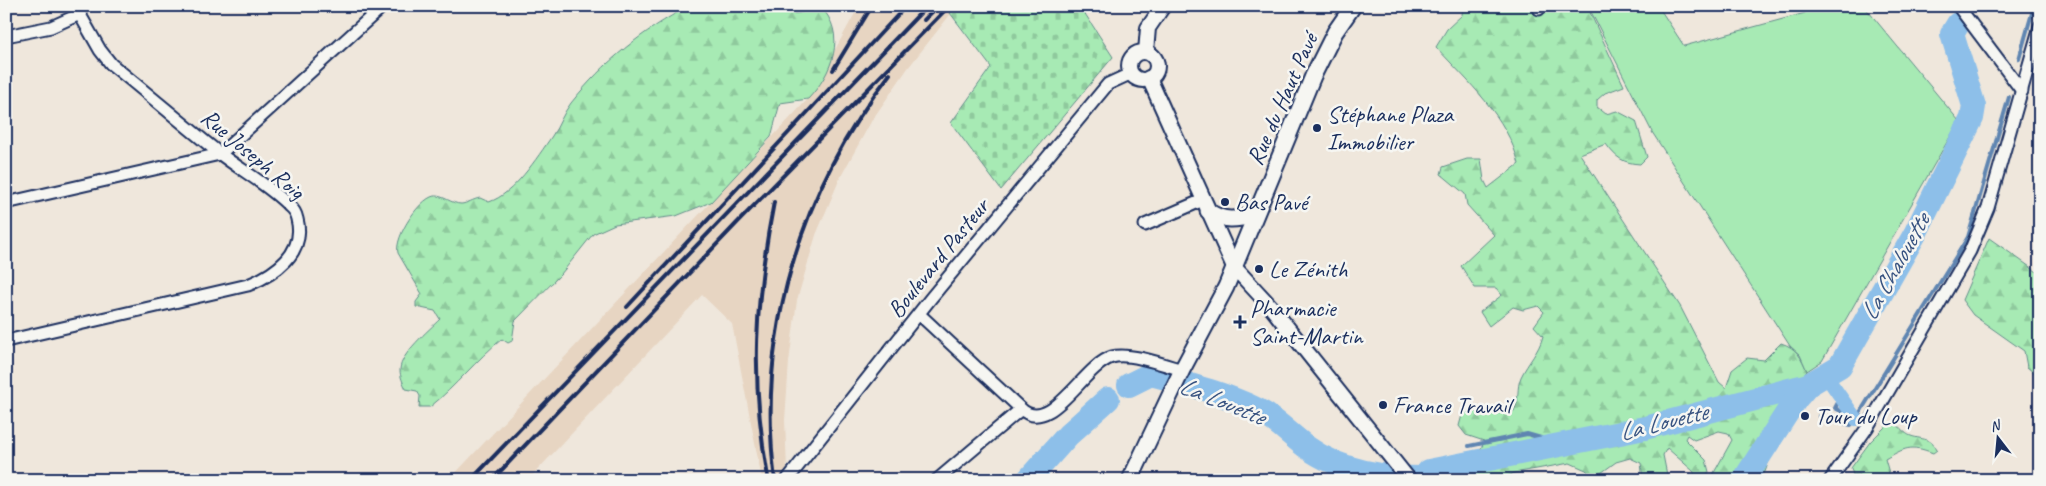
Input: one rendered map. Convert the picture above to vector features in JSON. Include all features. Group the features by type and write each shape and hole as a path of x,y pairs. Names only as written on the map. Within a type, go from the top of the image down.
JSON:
{"main road":[{"name":"Rue du Haut Pavé","path":"1130,480 1172,390 1234,267 1313,76 1335,32 1353,6"},
{"path":"1206,206 1217,217 1232,220 1255,215"}],"street":[{"path":"6,203 220,154 383,6"},
{"path":"1146,52 1148,28 1163,6"},
{"path":"1958,6 2022,91"},
{"path":"6,36 51,27 78,10"},
{"name":"Rue Joseph Roig","path":"6,341 229,291 266,278 293,253 297,243 298,225 294,211 289,205 220,154 111,64 100,50 78,10"},
{"path":"1830,480 1867,428 1970,251 1988,208 2040,26"},
{"path":"1146,52 1152,55 1157,64 1155,74 1150,78 1140,79 1132,73 1130,68 1133,57 1137,53 1146,52"},
{"name":"Boulevard Pasteur","path":"787,480 918,314 1108,84 1132,73"},
{"path":"1150,78 1234,267 1271,307 1409,480"},
{"path":"1145,225 1206,206"},
{"path":"918,314 930,323 1021,409 1037,416 1049,413 1096,366 1112,357 1129,356 1182,371"},
{"path":"937,480 1021,409"}],"shaded area":[{"path":"859,6 957,6 908,68 872,120 840,178 816,235 797,300 789,362 785,420 787,470 778,480 762,480 732,324 702,295 528,480 449,480 808,99"}],"green space":[{"path":"689,6 790,6 792,13 796,13 820,6 829,17 835,41 834,54 830,66 817,89 808,99 780,103 771,137 711,202 676,216 615,224 593,234 561,274 515,321 512,341 508,343 502,339 430,407 419,407 420,396 417,391 406,389 400,372 401,364 416,343 440,319 435,311 416,307 416,302 422,294 398,253 400,238 415,211 421,204 434,196 461,204 480,198 489,202 498,198 516,183 532,164 554,132 568,107 597,74 640,37"},
{"path":"957,6 1080,6 1113,57 1001,190 951,123 991,67 950,13"},
{"path":"1463,6 1587,6 1624,86 1605,93 1597,100 1597,107 1606,114 1617,111 1636,121 1647,157 1640,164 1624,161 1613,153 1606,144 1580,154 1680,306 1719,382 1726,388 1732,370 1747,358 1764,360 1781,343 1798,354 1807,371 1778,411 1776,441 1765,472 1756,477 1741,465 1733,480 1710,480 1732,440 1728,433 1719,431 1694,440 1687,435 1685,439 1706,460 1709,472 1704,480 1698,480 1693,471 1667,448 1663,455 1668,480 1643,480 1641,463 1630,458 1616,462 1594,478 1586,470 1570,463 1514,473 1501,480 1423,480 1422,477 1458,465 1481,449 1484,441 1466,435 1459,426 1462,415 1472,409 1484,415 1514,411 1521,377 1539,347 1543,336 1534,326 1544,312 1538,306 1523,310 1513,307 1489,326 1480,312 1502,295 1496,288 1475,288 1461,266 1494,235 1467,205 1465,194 1441,174 1443,167 1467,159 1481,159 1484,180 1488,188 1519,164 1513,147 1496,115 1436,47 1447,29 1462,15"},
{"path":"1588,6 1658,6 1684,46 1805,13 1813,6 1864,6 1959,121 1822,361 1807,371 1800,355 1790,346 1652,132"},
{"path":"1989,238 2040,274 2040,378 2027,367 2024,351 1973,315 1962,300"},
{"path":"1895,423 1909,435 1929,441 1937,450 1933,453 1908,448 1885,459 1891,480 1861,480 1859,474 1853,475 1851,468 1870,442 1888,424"}],"waterway":[{"path":"2019,59 2034,6"},
{"name":"La Chalouette","path":"1744,480 1796,399 1808,385 1840,366 1915,234 1972,118 1974,106 1952,34 1958,24"},
{"path":"1819,416 1851,425 1856,419 1968,237 2009,97"},
{"name":"La Louette","path":"1129,385 1151,374 1204,389 1231,398 1263,413 1308,448 1334,462 1349,468 1379,475 1424,478 1429,471 1645,428 1808,385"},
{"path":"1826,376 1841,397 1835,408 1856,419"},
{"path":"1826,376 1856,419"},
{"name":"La Louette","path":"1028,480 1068,435 1108,399"},
{"path":"1469,446 1527,434 1541,438 1555,447"}],"railway":[{"path":"833,70 872,6"},
{"path":"627,307 906,6"},
{"path":"471,480 927,6"},
{"path":"924,20 938,6"},
{"path":"492,480 737,223 949,6"},
{"path":"775,480 771,426 772,371 780,318 792,265 809,214 832,165 859,118 890,74"},
{"path":"768,477 759,407 757,339 763,272 774,202"}],"place":[{"name":"Stéphane Plaza Immobilier","path":"1317,128"},
{"name":"Bas Pavé","path":"1225,202"},
{"name":"Le Zénith","path":"1259,269"},
{"name":"Pharmacie Saint-Martin","path":"1240,322"},
{"name":"France Travail","path":"1383,405"},
{"name":"Tour du Loup","path":"1805,416"}]}
